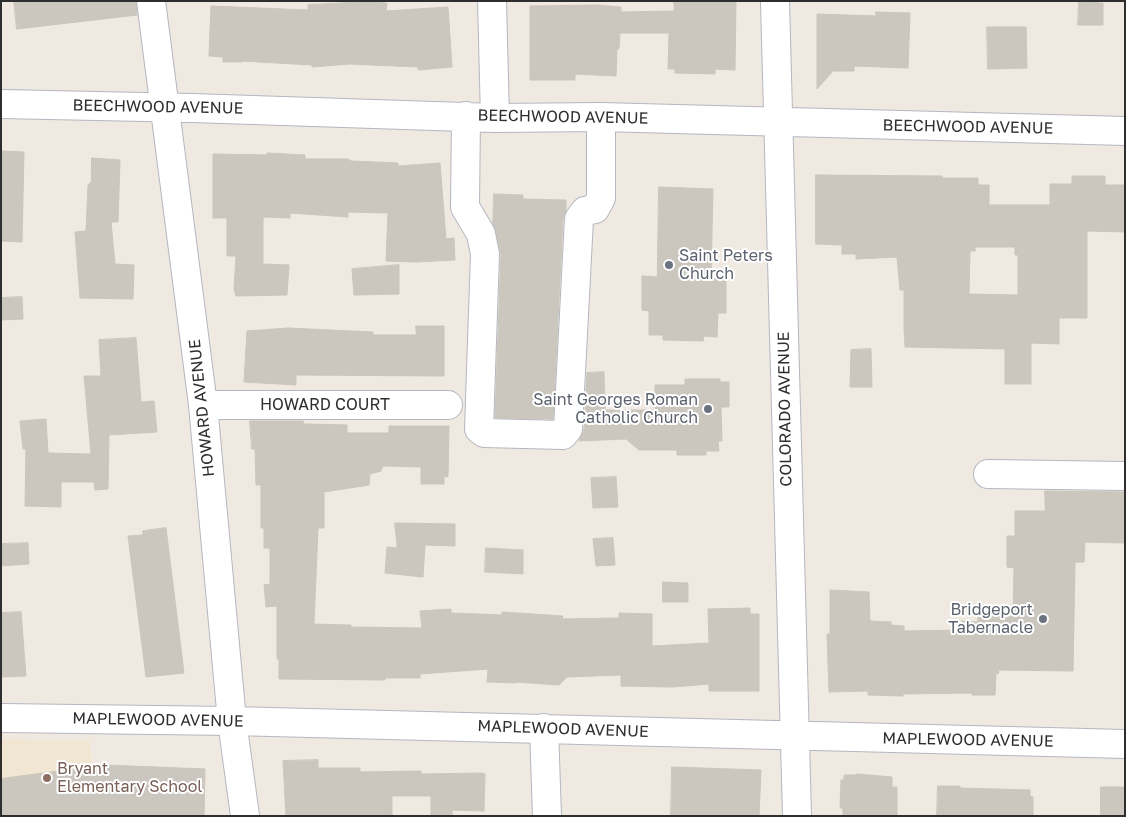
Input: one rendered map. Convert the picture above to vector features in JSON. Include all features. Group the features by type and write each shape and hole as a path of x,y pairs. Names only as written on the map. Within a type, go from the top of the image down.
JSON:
{"street":[{"name":"HOWARD AVENUE","path":"151,1 163,107 203,405 232,721 245,816"},
{"path":"492,1 496,118"},
{"name":"COLORADO AVENUE","path":"775,1 796,816"},
{"name":"BEECHWOOD AVENUE","path":"1,104 163,107 496,118 601,117 1125,131"},
{"path":"466,116 465,207 482,234 485,254 479,429 484,433 563,435 568,429 579,218 584,212 595,209 601,198 601,117"},
{"name":"HOWARD COURT","path":"203,405 448,405"},
{"path":"988,474 1125,476"},
{"name":"MAPLEWOOD AVENUE","path":"1,718 544,728 1125,744"},
{"path":"544,728 547,816"}],"shaded area":[{"name":"Bryant Elementary School","path":"1,739 90,741 95,816 1,816"}],"building":[{"path":"14,1 136,1 137,15 17,29"},
{"path":"674,1 736,1 735,70 715,69 715,74 675,73 675,69 668,69 669,33 620,33 619,49 617,49 616,76 575,74 575,80 530,80 530,6 596,5 621,7 621,12 674,11"},
{"path":"361,2 387,3 386,11 448,7 452,67 418,70 418,67 350,64 312,67 312,65 242,61 223,62 223,57 209,56 211,6 308,10 308,5"},
{"path":"1079,2 1103,3 1103,25 1078,25"},
{"path":"876,12 910,13 908,68 854,66 854,71 833,71 817,89 817,14 876,16"},
{"path":"987,27 1026,27 1027,68 988,69"},
{"path":"1,151 24,152 22,242 1,241"},
{"path":"267,153 305,155 305,159 348,159 351,161 398,163 398,166 440,163 446,239 454,238 455,260 386,261 388,213 348,212 348,217 290,213 290,218 263,217 263,264 289,265 287,295 236,296 234,289 236,256 227,256 227,218 213,218 213,154 267,155"},
{"path":"92,158 120,160 118,222 111,222 115,264 134,265 133,299 80,298 75,232 86,231 88,185 91,182"},
{"path":"816,175 978,178 978,185 989,185 989,205 1050,205 1050,184 1072,184 1072,176 1105,176 1105,185 1125,185 1125,232 1087,231 1087,318 1059,318 1059,344 1031,343 1031,384 1005,384 1005,349 905,347 904,290 900,290 897,257 856,259 856,254 842,254 842,245 816,244","holes":["975,247 1015,247 1015,255 1018,255 1018,295 969,294 970,251 975,251"]},
{"path":"659,187 713,189 711,278 726,279 726,313 718,313 717,337 704,336 703,341 663,340 663,335 649,335 649,311 642,310 642,276 657,277"},
{"path":"494,194 523,195 523,199 566,200 566,212 563,218 553,419 495,418 501,254 493,224"},
{"path":"399,265 399,294 354,295 352,269"},
{"path":"22,297 23,319 1,320 1,298"},
{"path":"416,326 444,326 444,376 296,375 296,385 244,382 247,331 288,328 373,332 373,335 416,335"},
{"path":"136,338 141,402 154,401 157,432 109,435 108,489 95,490 94,482 61,482 61,507 25,506 26,449 23,449 20,421 46,419 48,453 91,454 84,376 101,376 99,340"},
{"path":"871,349 872,387 850,387 851,350"},
{"path":"604,372 605,410 655,410 655,385 685,385 685,379 720,379 720,382 729,382 729,407 721,407 722,441 718,441 719,451 706,451 706,455 677,455 677,450 639,450 626,439 579,441 584,430 587,373"},
{"path":"250,421 303,421 304,424 347,425 347,433 389,433 389,426 449,426 448,477 444,476 444,484 421,484 421,467 383,466 381,471 370,474 369,485 324,492 324,528 318,528 314,624 351,625 351,627 422,628 420,611 451,609 451,613 502,615 502,612 563,616 562,619 619,618 619,613 652,614 652,646 709,643 708,609 750,608 750,614 759,614 759,691 709,691 709,684 672,687 621,686 621,675 567,677 559,685 487,682 488,669 420,674 420,678 385,678 385,680 279,679 277,606 266,607 264,585 270,584 270,548 264,548 264,528 261,528 261,485 256,485 255,449 252,449"},
{"path":"616,477 618,507 593,508 591,478"},
{"path":"1045,491 1125,492 1125,543 1085,542 1084,562 1075,562 1073,671 999,670 998,674 996,673 995,695 972,695 972,693 903,694 903,696 868,695 868,691 829,692 827,634 830,634 830,590 869,592 870,621 891,622 891,625 904,626 904,631 962,630 962,621 978,622 978,616 1013,616 1014,568 1007,567 1007,536 1015,536 1015,511 1045,511"},
{"path":"395,523 455,524 455,546 425,545 423,577 385,573 387,547 397,548"},
{"path":"166,528 184,673 146,677 128,536 143,535 143,531"},
{"path":"613,538 615,565 596,566 593,539"},
{"path":"28,543 29,564 1,566 1,544"},
{"path":"486,548 523,550 523,574 485,572"},
{"path":"663,582 688,583 688,602 663,602"},
{"path":"21,612 26,676 1,677 1,613"},
{"path":"318,760 318,768 360,768 360,772 482,773 485,774 484,811 452,810 452,816 431,816 431,796 392,796 392,816 286,816 283,761"},
{"path":"105,765 205,769 204,816 1,816 1,779"},
{"path":"672,767 761,770 759,816 671,816"},
{"path":"857,774 892,777 892,787 897,787 897,816 843,816 843,808 840,808 841,780 844,780 844,775"},
{"path":"938,786 1030,790 1030,796 1033,797 1033,816 937,816"},
{"path":"1101,787 1125,787 1125,816 1101,816"}],"place":[{"name":"Saint Peters Church","path":"669,265"},
{"name":"Saint Georges Roman Catholic Church","path":"708,409"},
{"name":"Bridgeport Tabernacle","path":"1043,619"},
{"name":"Bryant Elementary School","path":"47,778"}]}
